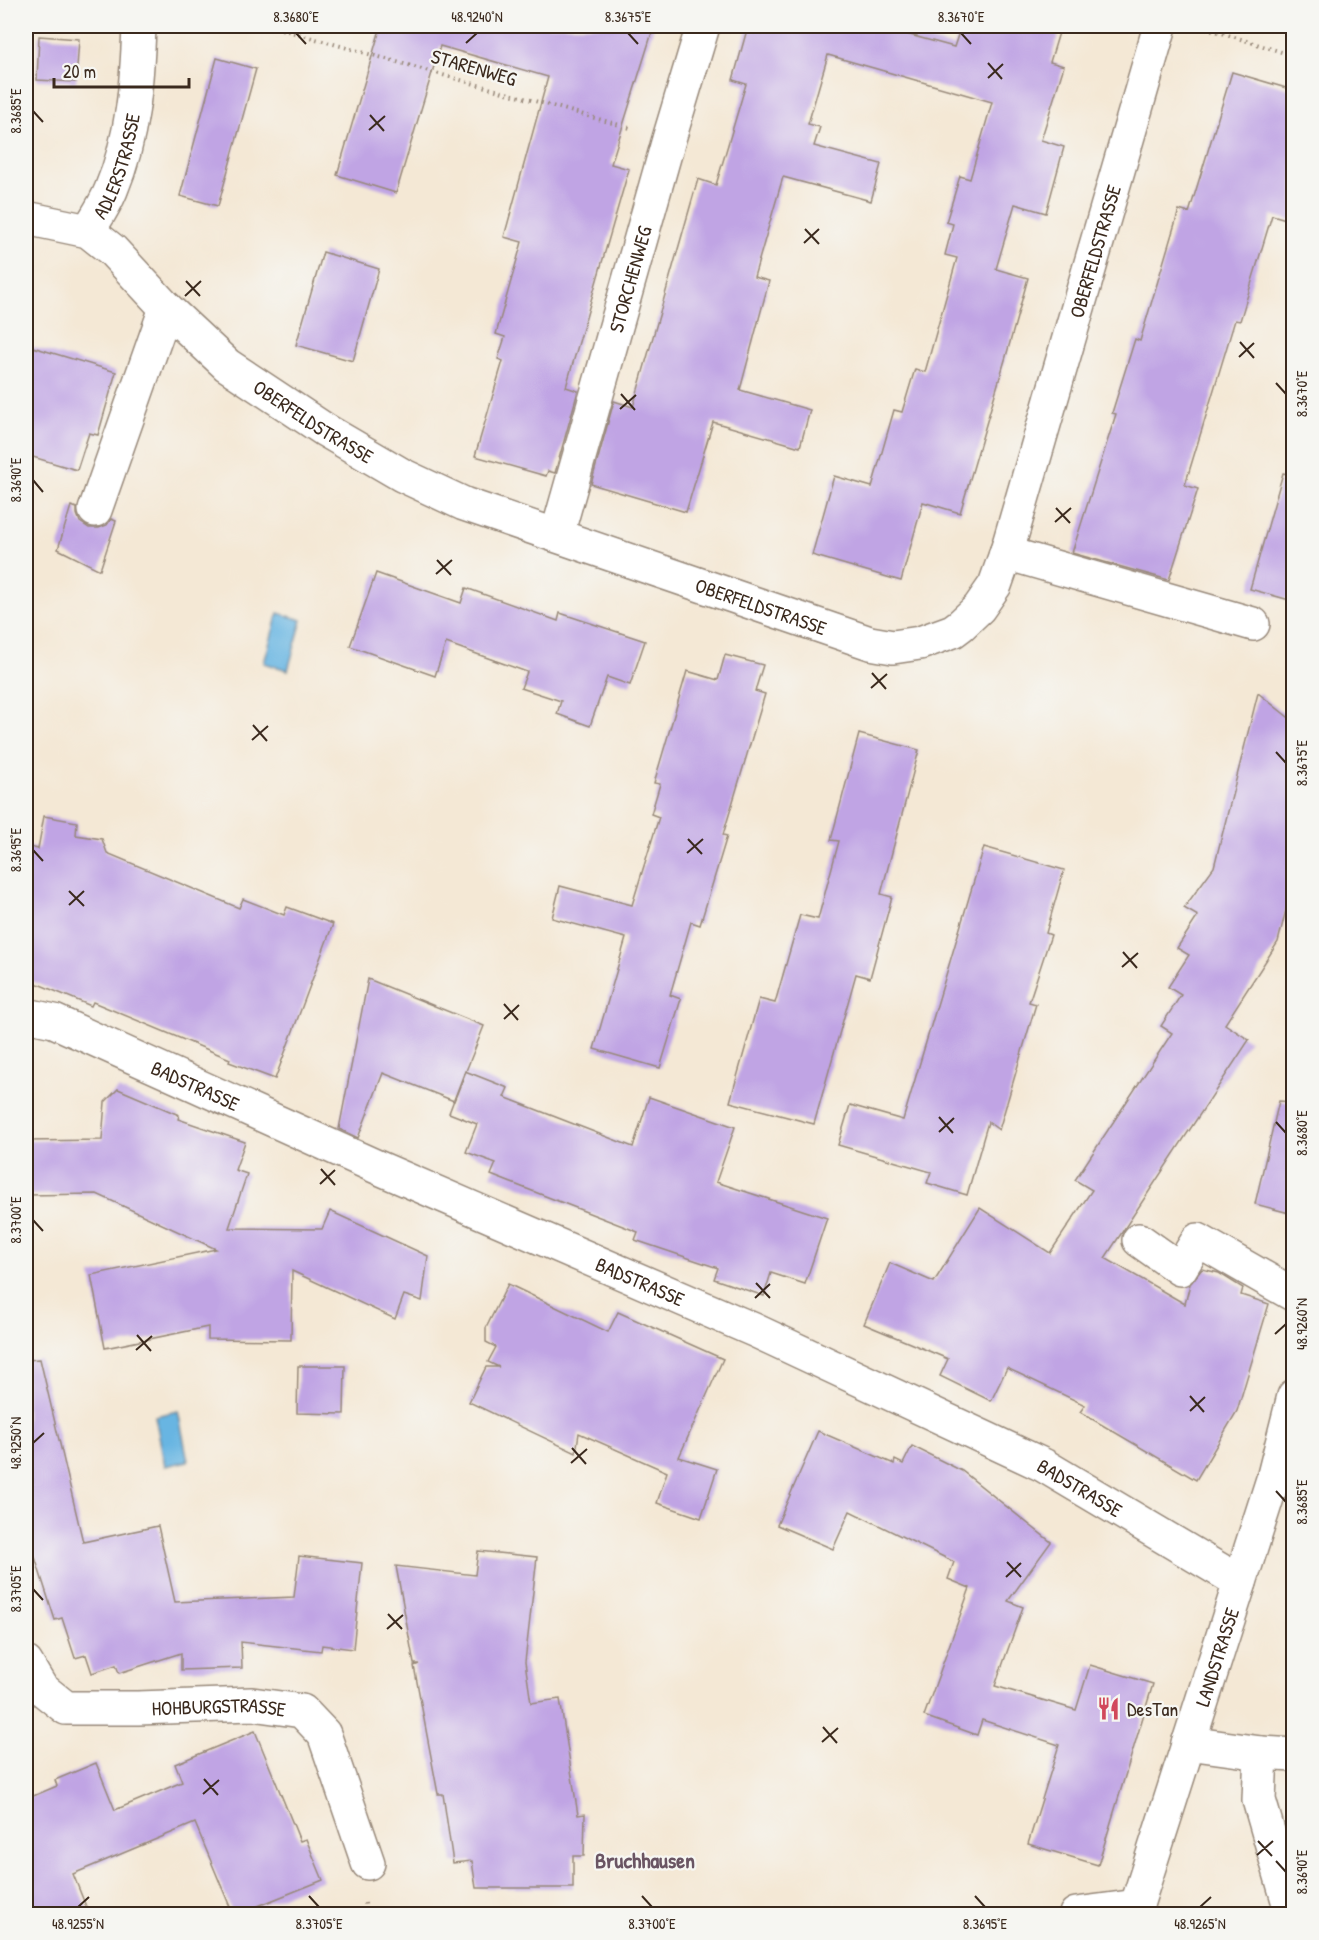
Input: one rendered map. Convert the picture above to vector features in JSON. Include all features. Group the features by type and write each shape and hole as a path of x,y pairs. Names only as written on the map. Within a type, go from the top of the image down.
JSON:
{"street":[{"name":"ADLERSTRASSE","path":"88,231 110,192 129,134 138,68 139,26"},
{"name":"STORCHENWEG","path":"557,535 703,26"},
{"name":"OBERFELDSTRASSE","path":"26,218 88,231 112,250 166,308 227,364 325,430 429,488 464,504 870,643 893,647 920,643 953,630 966,621 979,608 995,585 1160,26"},
{"path":"95,510 166,308"},
{"path":"1006,553 1253,624"},
{"name":"BADSTRASSE","path":"26,1015 54,1022 388,1172 765,1335 1057,1472 1240,1582"},
{"path":"1139,1240 1180,1269 1198,1240 1293,1295"},
{"name":"LANDSTRASSE","path":"1135,1910 1273,1479 1293,1396"},
{"name":"HOHBURGSTRASSE","path":"26,1663 41,1688 66,1708 252,1704 302,1711 324,1734 368,1863"},
{"path":"1188,1743 1293,1755"},
{"path":"1261,1753 1259,1800 1292,1914"},
{"path":"1076,1914 1135,1910"}],"path":[{"name":"STARENWEG","path":"270,26 669,139"},
{"path":"1197,26 1293,56"}],"water":[{"path":"278,613 302,620 288,670 264,663"},
{"path":"178,1411 188,1461 165,1466 155,1416"}],"building":[{"path":"381,26 654,26 611,164 629,169 566,387 578,391 555,473 548,471 546,476 475,456 503,361 498,359 505,337 496,334 522,242 504,237 548,77 440,46 396,193 337,175"},
{"path":"748,26 877,26 954,47 961,26 1061,26 1050,62 1064,66 1041,140 1064,147 1046,213 1015,204 996,269 1028,278 1007,353 960,513 923,502 901,581 812,555 834,476 872,487 894,410 902,412 915,369 925,372 957,258 945,255 953,224 946,222 960,176 970,179 992,102 828,55 808,124 820,127 814,146 881,164 871,201 783,177 754,277 769,281 740,390 810,410 800,447 713,422 686,512 591,484 614,401 633,407 698,179 716,185 746,84 733,80"},
{"path":"39,36 79,39 76,82 37,80"},
{"path":"217,58 256,69 218,206 180,196"},
{"path":"1232,72 1293,90 1293,221 1272,215 1240,321 1235,320 1185,485 1198,489 1169,580 1072,553 1116,414 1112,413 1135,339 1140,341 1179,210 1189,213"},
{"path":"323,252 379,269 353,361 296,345"},
{"path":"26,345 116,372 98,435 89,433 77,470 26,455"},
{"path":"1283,473 1293,475 1293,601 1250,589"},
{"path":"71,506 77,508 80,522 89,528 107,525 111,519 116,521 100,570 58,549"},
{"path":"376,573 461,603 466,588 558,621 560,613 645,641 630,685 607,677 590,726 557,714 561,701 521,688 527,672 446,643 435,676 350,646"},
{"path":"725,655 763,665 755,691 765,694 723,835 727,836 700,925 691,922 670,995 681,999 660,1068 594,1049 626,938 552,918 560,886 632,905 659,817 651,814 660,784 654,783 687,671 718,680"},
{"path":"1258,693 1293,721 1293,882 1278,942 1225,1024 1249,1040 1105,1258 1185,1304 1190,1284 1202,1269 1219,1273 1243,1288 1241,1295 1269,1304 1237,1411 1196,1480 1080,1412 1085,1405 1007,1368 991,1401 940,1376 948,1359 864,1324 890,1263 934,1282 980,1208 1050,1253 1092,1190 1075,1180 1172,1033 1161,1026 1181,995 1168,987 1189,955 1177,948 1198,916 1184,908 1214,867"},
{"path":"859,734 919,750 881,894 892,897 870,978 856,974 814,1124 730,1102 759,999 775,1003 800,915 818,919 839,841 831,840"},
{"path":"44,816 77,822 76,835 102,839 107,853 239,908 243,899 284,915 287,907 333,924 275,1079 229,1062 230,1059 93,1002 91,1006 26,979 26,846 38,849"},
{"path":"984,847 1064,870 1046,933 1051,935 1029,1002 1036,1004 999,1130 988,1122 967,1195 927,1183 931,1172 838,1145 850,1105 903,1120"},
{"path":"368,979 484,1026 454,1101 383,1073 358,1138 339,1129"},
{"path":"465,1071 508,1088 504,1097 633,1147 649,1097 735,1127 716,1182 827,1218 805,1284 771,1273 764,1296 714,1279 718,1268 635,1240 638,1232 491,1175 496,1163 466,1152 477,1124 449,1113"},
{"path":"118,1089 179,1115 178,1119 245,1142 235,1170 247,1174 229,1228 322,1229 330,1211 428,1256 422,1301 404,1295 395,1319 292,1271 291,1340 208,1339 208,1327 105,1348 91,1275 216,1249 97,1194 26,1195 26,1141 102,1140 105,1102"},
{"path":"1279,1101 1293,1102 1293,1214 1255,1204"},
{"path":"508,1284 608,1332 618,1312 723,1359 679,1457 717,1469 701,1518 657,1503 667,1472 579,1433 576,1453 469,1402 486,1367 499,1367 488,1362 496,1347 486,1342 486,1328"},
{"path":"40,1359 83,1542 158,1526 175,1602 294,1597 299,1556 362,1563 353,1649 322,1645 321,1651 241,1642 242,1668 181,1670 181,1653 119,1673 116,1665 92,1673 86,1655 75,1658 62,1618 55,1620 26,1529 26,1360"},
{"path":"298,1366 345,1366 344,1414 297,1413"},
{"path":"818,1431 894,1464 895,1460 903,1464 912,1446 962,1471 1051,1542 1008,1601 1023,1607 995,1686 1076,1710 1090,1665 1153,1684 1098,1865 1028,1844 1059,1745 982,1720 977,1735 924,1716 970,1588 948,1579 954,1562 850,1511 833,1549 777,1525"},
{"path":"478,1551 537,1557 525,1662 531,1703 560,1699 578,1815 585,1814 584,1856 573,1856 573,1888 476,1888 472,1861 453,1863 443,1794 438,1794 414,1666 419,1664 414,1664 396,1566 475,1575"},
{"path":"255,1731 300,1841 306,1839 323,1880 233,1914 195,1823 73,1874 89,1914 26,1914 26,1799 57,1786 55,1780 96,1763 115,1810 182,1782 175,1764"}],"place":[{"name":"DesTan","path":"1109,1708"}],"district":[{"name":"Bruchhausen","path":"645,1860"}]}
